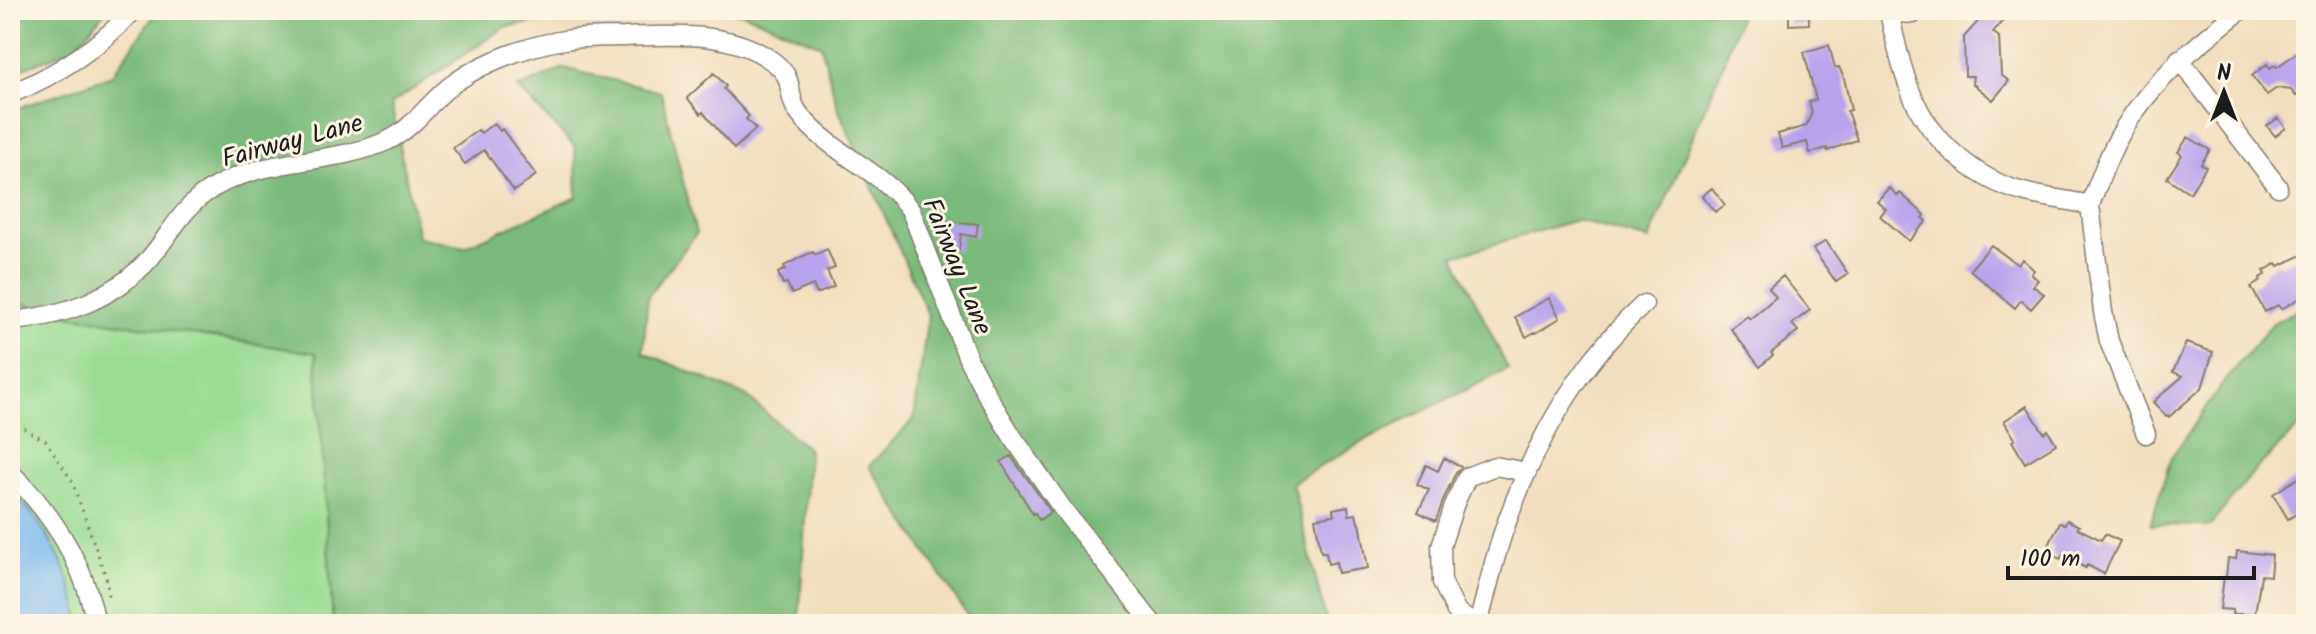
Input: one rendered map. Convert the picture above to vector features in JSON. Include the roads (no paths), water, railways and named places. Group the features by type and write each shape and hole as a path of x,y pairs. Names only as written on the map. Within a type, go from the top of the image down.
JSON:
{"street":[{"path":"10,94 41,80 84,54 134,10"},
{"path":"1917,10 1913,14 1889,12 1912,97 1941,141 1957,157 2002,185 2090,205"},
{"path":"2146,434 2109,341 2090,205 2121,132 2138,106 2179,59 2241,10"},
{"name":"Fairway Lane","path":"10,321 61,314 104,295 148,260 187,209 224,182 281,165 375,146 408,128 459,79 526,49 563,40 667,35 716,38 739,44 761,54 783,71 790,84 795,106 822,138 886,182 903,198 911,211 969,361 987,395 1065,512 1153,624"},
{"path":"2179,59 2278,187"},
{"path":"1527,472 1495,466 1467,477 1455,503 1441,546 1442,582 1456,611 1475,624 1503,532 1527,472 1562,406 1590,364 1621,325 1644,304"},
{"path":"10,472 51,517 67,542 82,576 96,624"}],"water":[{"path":"10,489 36,518 56,550 71,586 81,624 10,624"}]}
